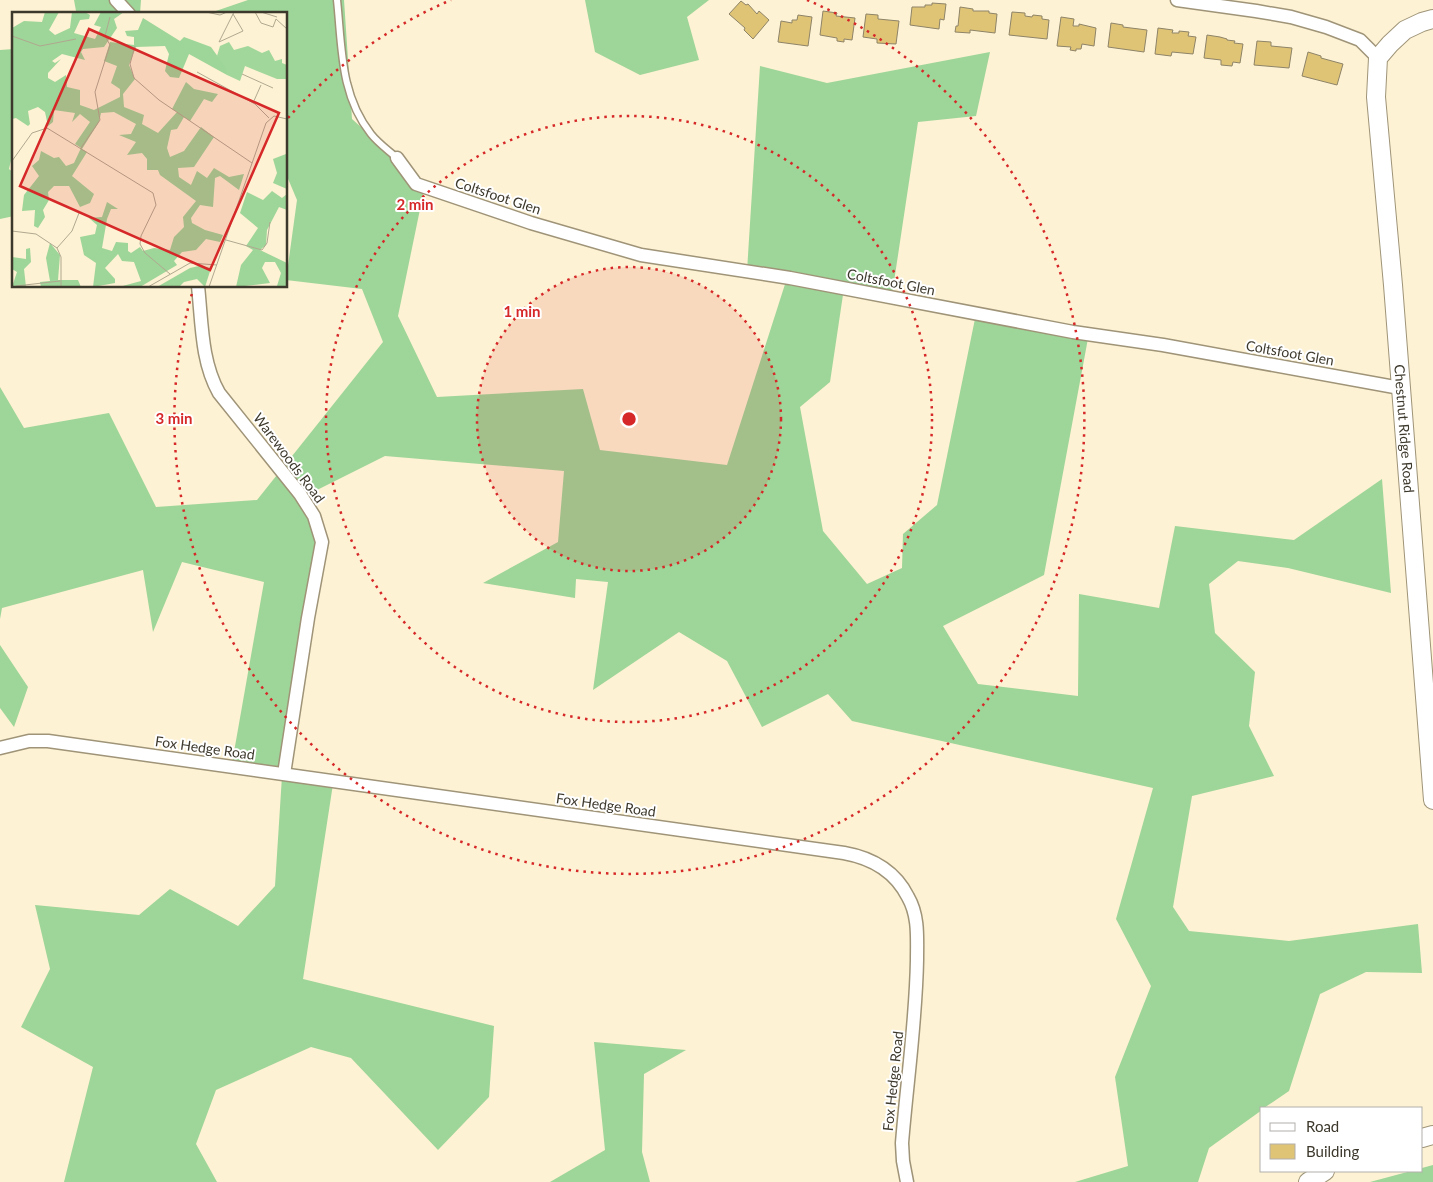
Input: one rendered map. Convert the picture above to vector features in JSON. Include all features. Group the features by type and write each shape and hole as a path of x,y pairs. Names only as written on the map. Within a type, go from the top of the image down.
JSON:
{"main road":[{"path":"1378,58 1405,30 1433,19"},
{"name":"Chestnut Ridge Road","path":"1378,58 1377,115 1393,285 1433,800"},
{"path":"1308,1182 1323,1172"}],"street":[{"path":"116,0 128,12"},
{"path":"1177,0 1242,4 1292,18 1360,40 1378,58"},
{"name":"Coltsfoot Glen","path":"397,158 416,184 531,223 641,255 790,278 1073,332 1163,345 1400,388"},
{"name":"Warewoods Road","path":"198,288 205,355 211,379 219,393 300,494 314,516 322,542 306,627 284,774"},
{"name":"Fox Hedge Road","path":"0,748 29,741 48,741 844,853 875,862 889,872 900,884 914,911 917,926 914,1026 902,1143 902,1161 907,1182"}],"lane":[{"path":"338,0 342,59 347,88 353,104 372,136 397,158"}],"green space":[{"path":"74,0 141,0 140,12 76,11"},
{"path":"248,0 344,0 352,119 425,185 398,316 437,397 583,389 600,450 727,465 787,278 747,271 760,66 827,83 990,52 976,116 918,122 892,295 844,288 830,382 800,407 823,531 867,584 902,568 903,534 937,505 977,309 1089,333 1044,575 943,626 978,684 1078,696 1079,594 1159,608 1175,526 1294,540 1382,479 1391,593 1288,568 1238,561 1209,584 1215,633 1255,672 1249,726 1274,776 1192,796 1173,907 1189,931 1289,941 1418,924 1422,973 1366,972 1320,994 1289,1091 1265,1107 1260,1107 1260,1111 1209,1148 1198,1182 1075,1182 1128,1166 1115,1077 1151,986 1116,919 1153,788 852,721 828,694 762,727 727,661 679,632 593,690 608,582 576,579 575,598 483,583 558,542 564,471 385,456 305,496 323,559 290,776 333,784 303,979 494,1026 489,1097 438,1150 351,1058 311,1047 216,1090 196,1144 217,1182 64,1182 93,1067 21,1027 50,969 35,905 139,915 170,889 238,926 275,886 282,776 231,769 264,582 182,562 153,632 143,570 2,608 0,619 0,387 24,428 109,413 156,507 257,500 383,342 362,289 288,280 288,265 297,200 288,179 288,12 213,12"},
{"path":"585,0 709,0 687,17 699,60 640,75 595,52"},
{"path":"12,49 12,156 9,169 12,171 12,216 0,219 0,50"},
{"path":"0,645 28,687 14,727 0,708"},
{"path":"594,1042 686,1050 644,1074 642,1152 650,1182 550,1182 605,1150"},
{"path":"1433,1165 1433,1182 1370,1182 1407,1172 1423,1172 1423,1168"}],"building":[{"path":"741,1 746,5 748,4 757,14 759,11 769,20 753,39 744,30 745,28 729,14"},
{"path":"932,3 946,4 944,20 940,19 939,29 910,25 912,7 925,7 925,5 932,5"},
{"path":"960,7 973,9 973,11 989,11 989,13 997,14 995,33 970,30 970,33 955,32 956,26 958,26"},
{"path":"823,11 837,13 836,16 855,18 852,40 844,39 844,42 837,41 837,38 820,35"},
{"path":"1012,12 1025,13 1025,16 1032,17 1033,15 1042,16 1042,19 1049,20 1047,39 1009,35"},
{"path":"866,14 878,15 878,19 899,21 896,44 877,43 877,39 863,37"},
{"path":"798,15 812,17 808,46 778,42 781,21 792,23 792,20 797,20"},
{"path":"1061,17 1074,19 1073,26 1079,26 1079,24 1096,28 1094,46 1082,44 1081,49 1076,49 1076,51 1070,50 1071,47 1057,46"},
{"path":"1111,23 1123,25 1123,27 1147,30 1144,52 1108,47"},
{"path":"1158,28 1173,30 1172,33 1179,33 1179,31 1189,32 1188,36 1196,37 1193,54 1172,52 1171,56 1155,54"},
{"path":"1207,35 1243,44 1240,63 1233,62 1232,66 1221,65 1221,60 1204,58"},
{"path":"1257,41 1271,42 1271,46 1292,48 1289,68 1254,65"},
{"path":"1308,52 1343,64 1337,85 1302,76"}]}
